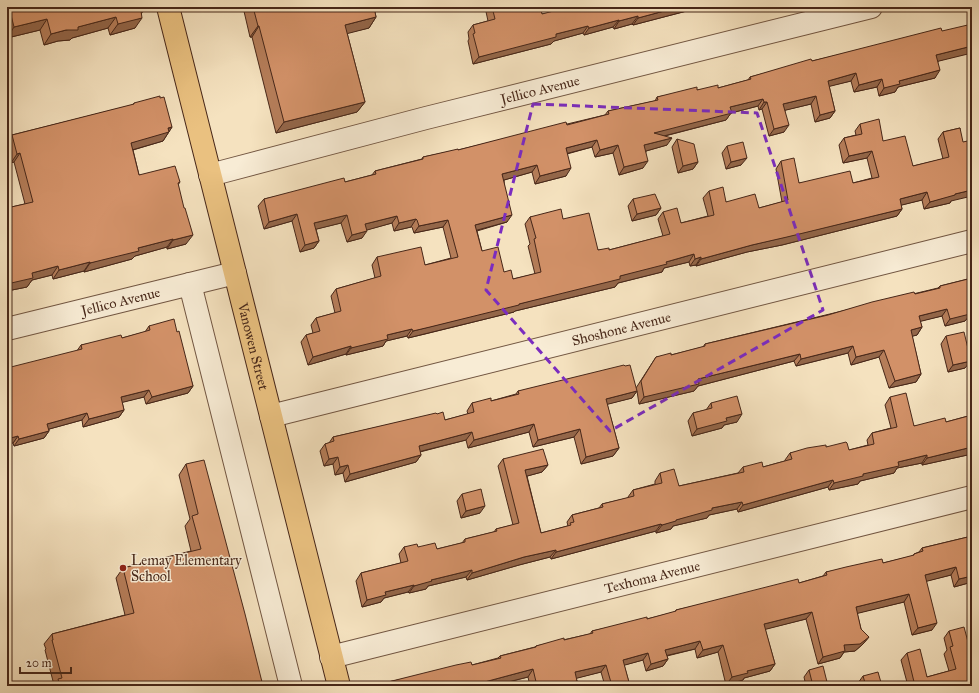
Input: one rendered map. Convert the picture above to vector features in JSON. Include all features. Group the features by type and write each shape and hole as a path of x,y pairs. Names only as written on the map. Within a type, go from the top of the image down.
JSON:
{"main road":[{"name":"Vanowen Street","path":"168,7 338,686"}],"street":[{"name":"Jellico Avenue","path":"210,175 426,118 871,7"},
{"name":"Shoshone Avenue","path":"271,416 972,241"},
{"name":"Jellico Avenue","path":"7,329 234,274"},
{"path":"190,284 291,686"},
{"name":"Texhoma Avenue","path":"331,657 972,497"}],"highlighted area":[{"path":"533,104 757,113 823,310 610,431 486,290"}],"building":[{"path":"9,7 142,7 143,11 141,11 142,18 118,24 116,17 78,27 78,30 66,30 51,34 47,19 14,27"},
{"path":"253,7 374,7 376,17 345,25 365,102 284,122"},
{"path":"492,7 540,7 542,14 569,7 679,7 638,18 638,16 589,28 588,26 556,34 556,37 479,57 473,34 475,33 473,25 495,19"},
{"path":"972,24 972,46 936,55 940,70 899,81 900,84 884,88 882,79 859,85 856,73 828,81 835,111 820,115 816,96 783,104 789,125 774,129 767,102 764,102 763,99 730,107 732,113 654,133 672,138 644,145 648,161 624,167 618,145 600,150 597,140 566,148 571,168 540,176 537,165 502,174 512,215 475,225 482,251 498,247 504,272 511,270 513,279 541,272 534,239 536,238 530,217 561,209 563,219 589,213 598,250 609,248 609,250 670,234 663,212 677,208 681,223 714,215 709,191 723,187 726,202 755,194 759,208 788,200 781,161 794,158 799,183 850,171 853,183 879,177 872,151 849,156 844,138 862,134 860,124 879,119 883,141 905,136 913,166 949,157 943,132 960,128 963,142 972,140 972,190 930,202 927,192 900,199 902,209 752,245 701,259 701,257 695,259 694,254 666,262 667,264 620,276 620,279 430,327 413,331 412,329 387,335 388,339 351,348 351,346 313,357 306,335 320,331 316,318 341,311 336,289 381,276 377,257 421,247 425,265 458,257 448,220 419,226 416,219 399,223 397,216 365,224 367,231 352,235 347,215 314,223 319,241 305,245 297,214 269,222 264,199 344,178 345,182 376,174 375,171 423,159 423,157 458,150 566,122 567,125 609,114 608,111 658,100 657,97 697,87 697,90 718,85 718,88 751,79 750,77 811,59 812,61 941,28 942,31"},
{"path":"160,96 160,98 164,97 172,127 168,128 169,132 131,143 139,175 175,166 180,182 178,183 184,208 193,235 138,248 139,251 90,263 59,270 58,266 32,273 33,278 7,284 7,208 33,202 20,153 17,154 12,135"},
{"path":"677,139 694,144 698,162 683,166"},
{"path":"743,142 747,158 731,162 727,146"},
{"path":"655,194 661,208 637,214 633,199"},
{"path":"972,278 972,308 969,309 970,314 950,319 947,309 919,316 922,327 911,330 921,374 895,381 884,350 856,357 853,346 801,359 800,354 698,379 699,384 644,397 641,381 656,357 671,353 671,355 705,346 705,344 828,315 872,302 914,292 915,294 940,288 940,286"},
{"path":"174,319 177,332 179,331 193,386 152,397 149,390 121,397 124,410 89,419 87,413 47,424 49,431 19,439 18,436 7,439 7,368 82,349 81,345 121,335 122,338 150,330 149,326"},
{"path":"964,332 971,361 953,365 946,336"},
{"path":"624,365 630,365 637,391 606,399 619,448 586,457 580,429 538,440 534,424 474,440 472,432 419,446 421,455 350,474 348,465 340,467 338,457 329,459 325,444 334,441 333,437 436,413 443,412 445,420 474,412 472,403 491,398 491,401 519,394 518,391"},
{"path":"906,393 914,426 945,418 946,422 972,415 972,447 927,458 927,455 898,462 899,466 863,474 863,476 834,483 833,480 743,505 742,502 712,508 712,510 662,525 661,524 556,552 556,550 524,557 472,573 472,570 431,580 432,581 414,586 385,592 386,595 367,600 361,573 408,561 404,547 417,544 418,547 435,543 437,549 465,542 465,539 497,531 496,529 519,523 503,459 543,449 548,465 525,470 541,533 571,525 570,523 574,522 572,515 603,507 602,504 634,496 633,490 662,483 660,473 674,469 679,486 744,472 743,467 762,462 763,467 792,459 790,453 807,448 826,445 826,447 846,442 849,450 874,444 872,433 897,427 890,397"},
{"path":"737,396 742,414 726,418 727,421 697,429 693,413 712,408 711,403"},
{"path":"204,460 263,686 156,686 155,682 140,686 60,686 58,679 62,678 52,640 52,634 134,613 123,568 201,549 192,516 198,513 186,464"},
{"path":"481,489 485,506 466,511 462,494"},
{"path":"972,536 972,576 959,579 956,567 925,575 937,623 918,628 909,594 856,607 861,629 869,637 860,644 844,645 845,651 823,657 812,612 764,624 775,664 747,671 748,673 732,677 723,645 703,650 700,641 665,650 668,659 651,664 648,653 623,660 630,686 612,686 606,665 575,672 577,681 558,686 537,686 533,669 477,684 477,686 389,686 388,682 456,665 471,662 472,665 501,658 500,656 564,638 564,640 593,633 592,631 647,617 647,619 676,610 798,579 799,583 827,575 826,572 846,567 882,559 883,563 914,555 923,551 922,548"},
{"path":"964,627 972,657 972,686 915,686 907,653 920,649 927,677 956,669 950,647 953,646 949,631"},
{"path":"823,666 828,686 813,686 809,670"},
{"path":"878,672 882,686 866,686 863,676"}],"place":[{"name":"Lemay Elementary School","path":"123,568"}]}
